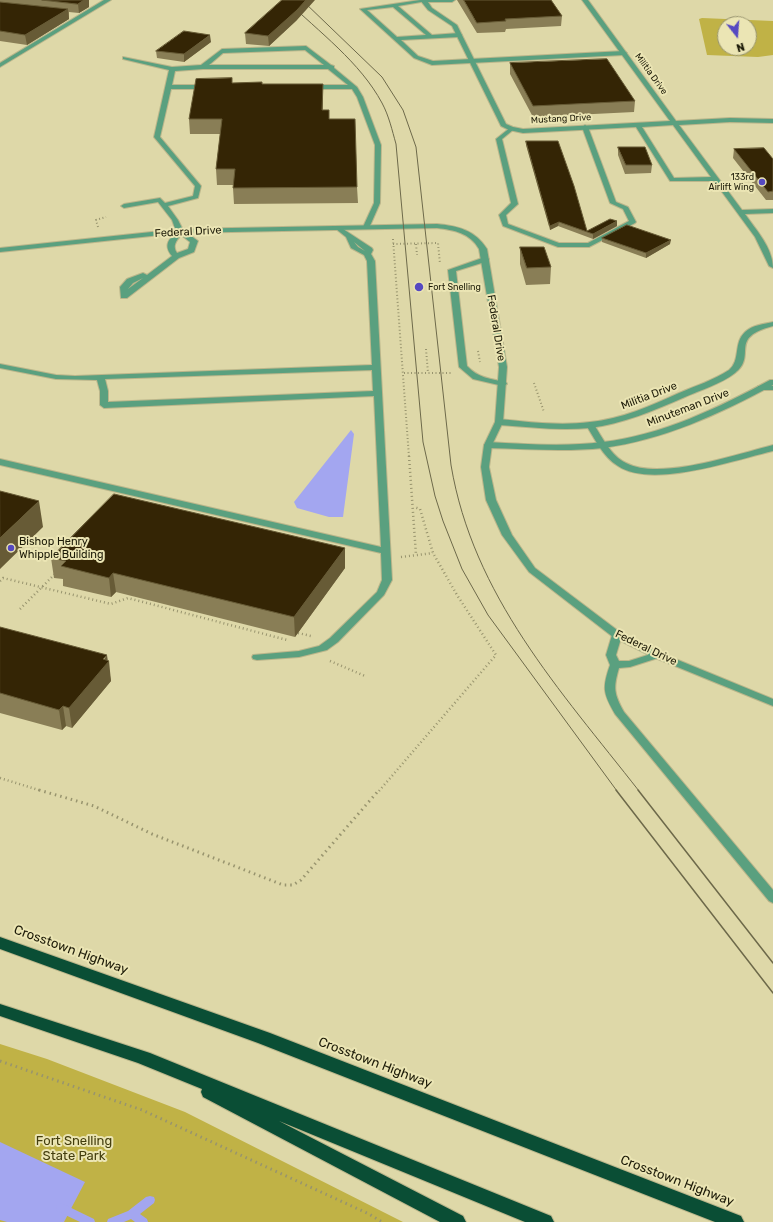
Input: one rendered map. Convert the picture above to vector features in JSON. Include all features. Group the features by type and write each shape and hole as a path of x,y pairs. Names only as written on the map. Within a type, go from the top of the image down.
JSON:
{"highway":[{"name":"Crosstown Highway","path":"0,943 264,1038 736,1222"},
{"path":"0,1010 144,1058 545,1222"},
{"path":"144,1058 457,1222"}],"street":[{"path":"0,65 108,0"},
{"path":"452,0 394,3 363,8 416,57 432,63 624,53"},
{"name":"Militia Drive","path":"586,0 758,237 773,266"},
{"path":"424,1 430,9 454,25 502,125 511,129 499,139 515,204 502,216 505,225 558,245 589,245 633,222 626,208 613,203 585,127"},
{"path":"394,3 431,37"},
{"path":"71,16 79,17"},
{"path":"396,39 459,35"},
{"path":"203,67 222,51 306,48 332,67 354,87 360,97 378,145 376,203 367,227"},
{"path":"125,58 172,69 203,67 332,67"},
{"path":"164,205 196,197 198,186 157,137 172,69"},
{"path":"169,87 215,87"},
{"path":"300,87 354,87"},
{"name":"Mustang Drive","path":"511,129 523,131 730,120 773,121"},
{"path":"637,124 672,180 715,179"},
{"path":"124,206 160,200 180,231 194,240 191,250 176,256 124,296"},
{"path":"740,212 773,211"},
{"name":"Federal Drive","path":"0,250 180,231 367,227 452,228 466,233 480,241 485,260 503,366 503,384 498,422 488,445 485,467 491,500 508,535 532,570 617,635 657,655 773,703"},
{"path":"257,656 279,656 313,651 334,640 382,593 387,580 384,551 371,261 367,254 360,252 351,244 349,238 338,228"},
{"path":"176,256 171,250 171,242 180,231"},
{"path":"485,260 452,270 463,367 469,375 482,381 503,384"},
{"name":"Militia Drive","path":"498,422 548,426 590,424 635,414 721,377 734,369 739,361 741,342 747,333 763,326 773,324"},
{"path":"0,366 56,377 101,378 376,367"},
{"path":"101,378 104,391 104,405 377,393"},
{"name":"Minuteman Drive","path":"488,445 552,446 604,444 648,436 735,402 773,382"},
{"path":"761,388 773,388"},
{"path":"590,424 613,458 633,471 646,474 669,472 773,448"},
{"path":"0,462 384,551"},
{"path":"617,635 611,655 615,665 609,684 611,698 620,714 773,898"},
{"path":"615,665 630,664 657,655"},
{"name":"Federal Drive","path":"742,690 773,697"}],"path":[{"path":"99,229 96,220 106,217"},
{"path":"393,234 414,507 416,555"},
{"path":"416,244 417,255"},
{"path":"426,349 428,374"},
{"path":"404,373 452,374"},
{"path":"534,383 548,426"},
{"path":"0,778 94,806 152,834 283,885 294,885 301,880 496,655 457,595 433,553 420,509 414,507"},
{"path":"20,609 59,570"},
{"path":"0,581 3,578 111,604 128,598 302,644 324,659 365,676"},
{"path":"0,1061 142,1110 382,1222"}],"green space":[{"path":"699,19 717,19 717,55 707,55"},
{"path":"757,20 773,21 773,55 758,57 732,56 757,56"},
{"name":"Fort Snelling State Park","path":"0,1044 47,1059 185,1112 403,1222 0,1222"}],"water":[{"path":"351,430 354,434 343,517 329,517 297,508 294,502"},
{"path":"0,1142 85,1182 64,1222 7,1222 0,1220"}],"building":[{"path":"42,0 84,0 78,4"},
{"path":"282,0 306,0 268,36 245,33"},
{"path":"464,0 551,0 562,16 505,19 506,21 477,23"},
{"path":"0,2 68,9 25,35 0,31"},
{"path":"184,31 210,35 184,54 156,51"},
{"path":"607,59 635,101 533,106 510,63"},
{"path":"232,78 232,83 262,82 262,84 323,84 322,110 329,110 329,119 355,119 357,187 233,188 235,169 216,169 222,119 189,119 196,79"},
{"path":"526,141 558,141 574,186 587,231 610,219 617,221 593,234 559,222 550,226"},
{"path":"618,147 645,147 652,165 626,165"},
{"name":"133rd Airlift Wing","path":"764,148 773,159 773,191 768,192 734,149"},
{"path":"627,225 671,240 646,253 602,238"},
{"path":"520,247 544,247 551,267 527,268"},
{"path":"0,491 39,501 0,538"},
{"path":"114,494 345,548 294,617 113,573 109,578 61,566 66,561 51,558"},
{"path":"0,627 107,655 103,659 109,661 69,708 63,706 59,710 0,693"}],"waterway":[{"path":"132,1214 150,1200"},
{"path":"61,1208 90,1222"},
{"path":"112,1222 132,1214"},
{"path":"132,1214 143,1222"}],"tram line":[{"path":"286,0 351,61 373,88 387,113 396,144 423,442 435,496 462,569 488,615 617,791"},
{"path":"302,0 382,77 403,110 416,147 451,465 462,512 479,557 499,599 524,639 579,716 639,791"},
{"path":"616,790 773,993"},
{"path":"638,790 773,963"}],"place":[{"name":"133rd Airlift Wing","path":"762,182"},
{"name":"Fort Snelling","path":"419,287"},
{"name":"Bishop Henry Whipple Building","path":"11,548"}]}
